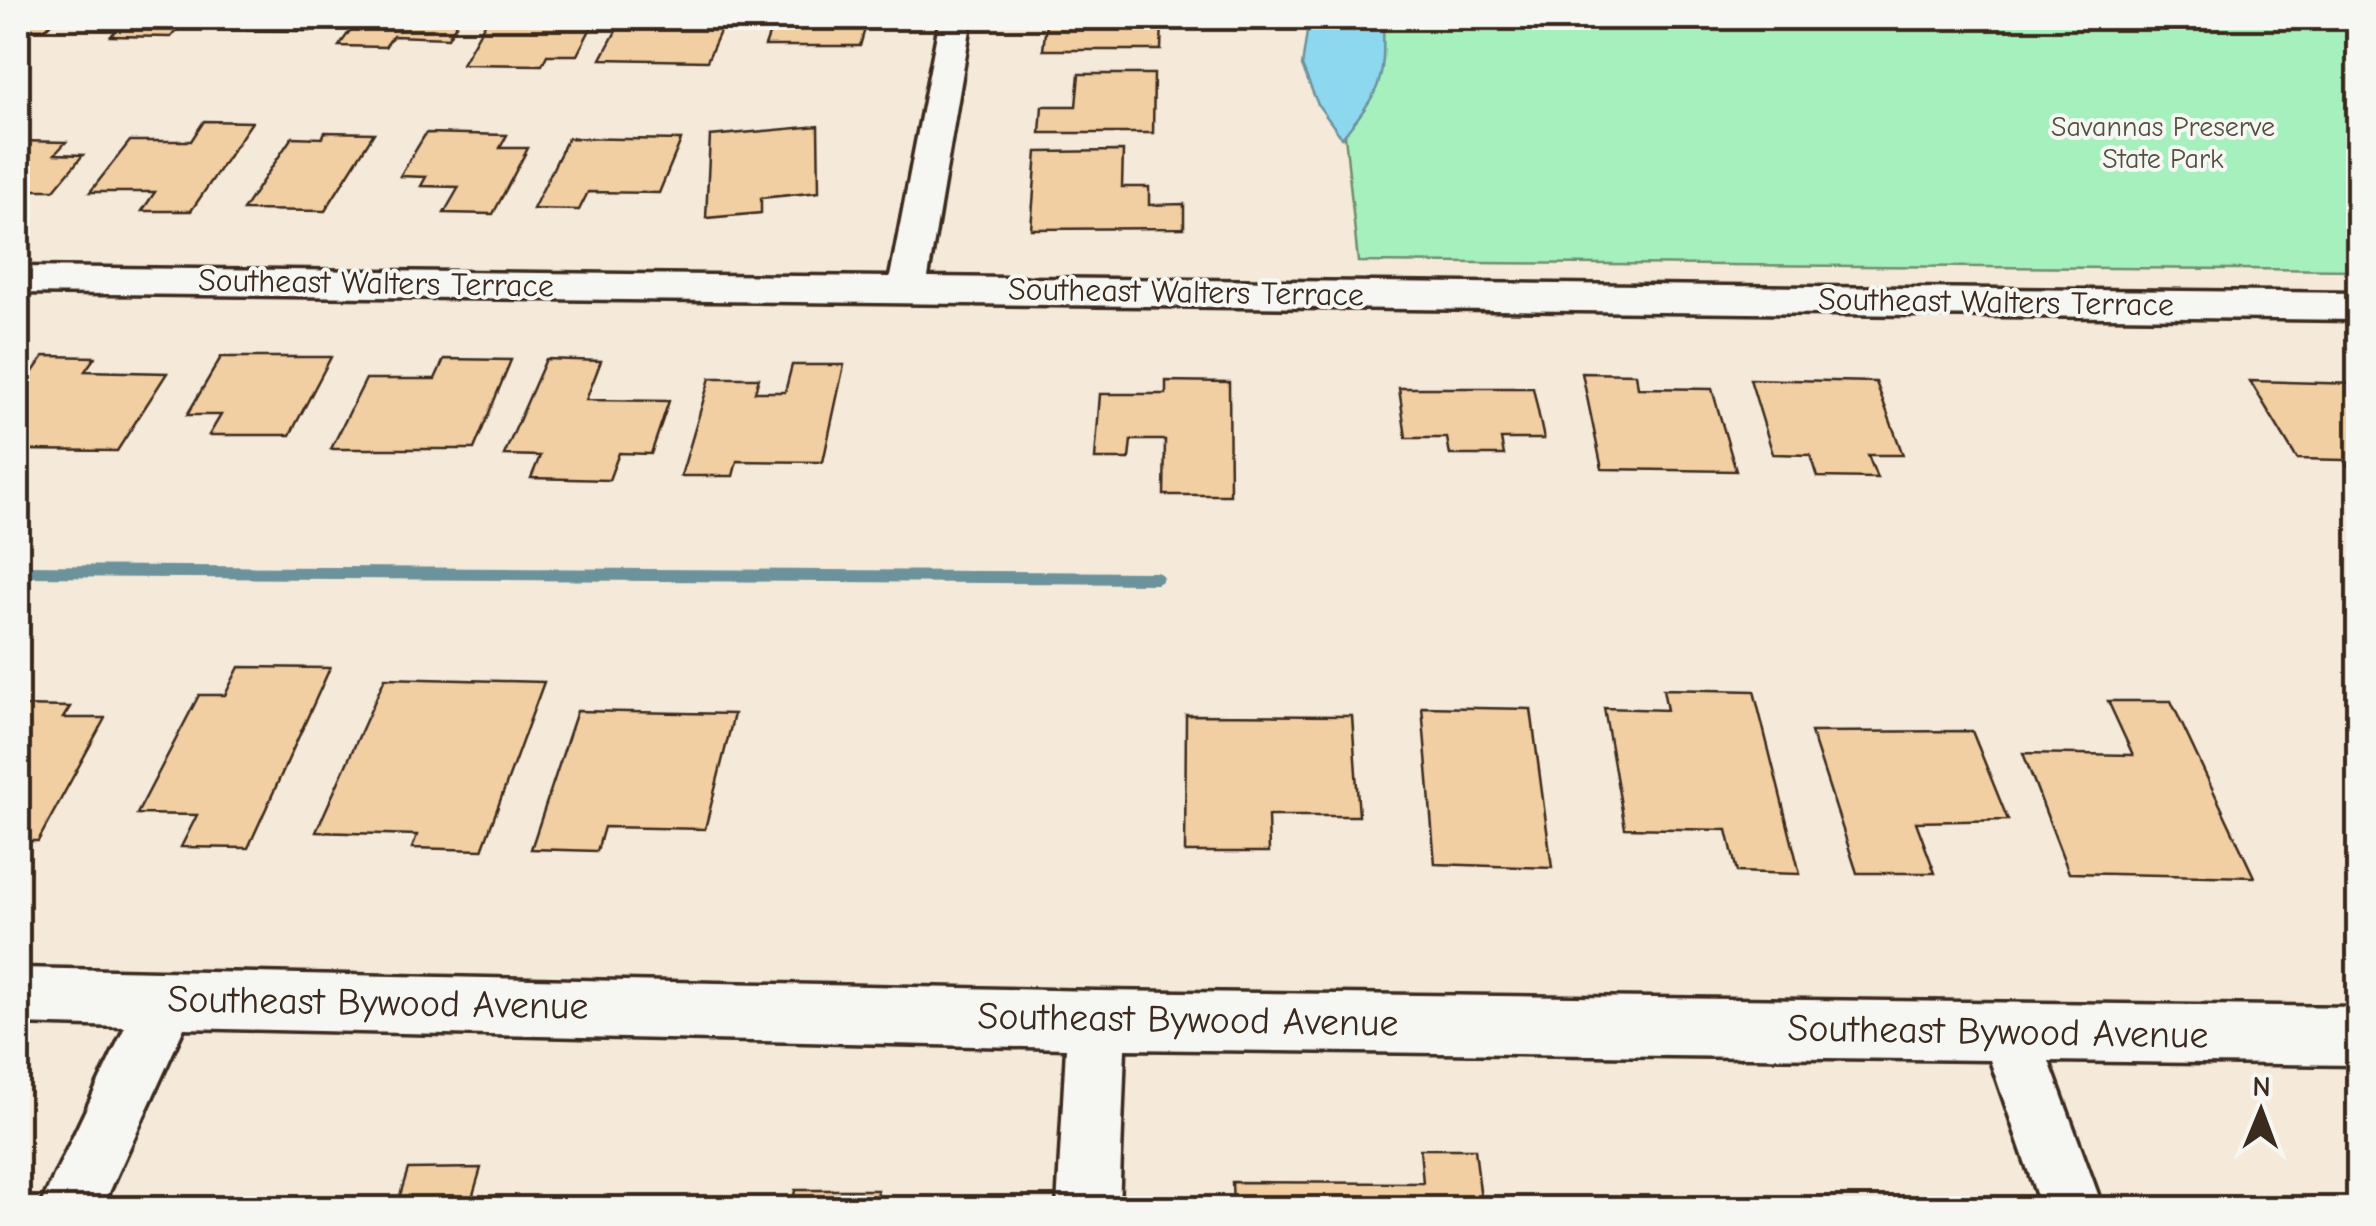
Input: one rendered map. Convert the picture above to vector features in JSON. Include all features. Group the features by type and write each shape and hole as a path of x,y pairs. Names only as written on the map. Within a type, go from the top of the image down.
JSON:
{"street":[{"path":"907,288 956,18"},
{"name":"Southeast Walters Terrace","path":"18,280 2355,306"},
{"name":"Southeast Bywood Avenue","path":"18,996 1097,1020 2358,1036"},
{"path":"70,1208 168,998"},
{"path":"1088,1208 1097,1020"},
{"path":"2009,1032 2072,1208"}],"green space":[{"name":"Savannas Preserve State Park","path":"1333,18 2358,18 2358,270 1358,262"}],"water":[{"path":"1309,18 1383,20 1378,85 1342,138 1318,105 1302,66"}],"building":[{"path":"18,18 56,18 45,29 18,29"},
{"path":"95,18 186,18 171,37 111,36 122,23 91,22"},
{"path":"230,18 320,18 310,31 220,30"},
{"path":"359,18 460,18 448,38 393,36 385,47 339,46"},
{"path":"488,18 596,18 577,55 547,55 542,65 462,64"},
{"path":"623,18 726,18 707,61 601,59"},
{"path":"775,18 868,18 860,46 765,46"},
{"path":"1082,18 1162,18 1161,50 1043,50 1046,24 1081,24"},
{"path":"1079,74 1154,74 1153,133 1040,133 1042,106 1076,106"},
{"path":"204,121 252,122 191,211 142,211 155,192 90,192 130,141 191,141"},
{"path":"818,126 819,192 761,198 761,213 706,218 710,136"},
{"path":"325,132 374,133 325,211 243,210 292,137 322,138"},
{"path":"426,133 507,135 500,148 528,148 493,214 444,213 459,187 421,186 426,177 400,176"},
{"path":"568,138 681,140 659,193 588,192 579,210 533,209"},
{"path":"18,141 66,142 55,154 83,155 54,190 18,190"},
{"path":"1123,151 1122,187 1149,187 1149,205 1184,204 1184,228 1031,229 1037,152"},
{"path":"44,356 95,357 85,371 167,373 117,451 18,450 18,393"},
{"path":"221,357 331,357 290,435 209,435 221,415 187,415"},
{"path":"444,359 511,360 474,449 331,449 366,379 435,379"},
{"path":"546,359 601,361 586,400 669,401 651,454 619,453 609,480 531,478 540,456 504,455"},
{"path":"792,365 844,365 823,462 737,461 733,476 681,476 710,378 759,378 755,392 785,392"},
{"path":"1582,373 1636,374 1638,388 1712,389 1736,471 1602,469"},
{"path":"1750,379 1876,382 1903,455 1868,455 1877,478 1817,477 1810,455 1773,454"},
{"path":"1166,381 1229,382 1230,495 1164,495 1165,440 1131,440 1129,459 1095,459 1100,394 1166,394"},
{"path":"2250,381 2358,384 2358,466 2348,466 2344,460 2297,459"},
{"path":"1399,388 1533,388 1544,439 1501,439 1504,455 1450,455 1447,438 1406,438"},
{"path":"239,667 330,668 248,848 181,847 197,815 137,814 199,695 225,695"},
{"path":"385,678 544,682 482,850 412,848 417,835 316,832"},
{"path":"1663,689 1754,691 1800,874 1737,872 1727,830 1625,828 1604,708 1667,710"},
{"path":"2108,701 2171,701 2254,877 2069,873 2023,753 2133,755"},
{"path":"18,706 70,707 63,718 105,718 38,841 18,841"},
{"path":"1422,707 1531,709 1552,868 1435,864"},
{"path":"577,711 734,714 705,829 604,827 597,851 531,849"},
{"path":"1186,715 1352,716 1359,816 1268,816 1269,852 1185,852"},
{"path":"1972,731 2008,820 1916,822 1935,873 1857,873 1811,732"},
{"path":"1420,1149 1475,1149 1482,1208 1233,1208 1232,1182 1423,1183"},
{"path":"481,1168 469,1208 396,1208 408,1169"},
{"path":"795,1190 878,1190 876,1208 792,1208"}],"waterway":[{"path":"18,571 1156,578"}]}
